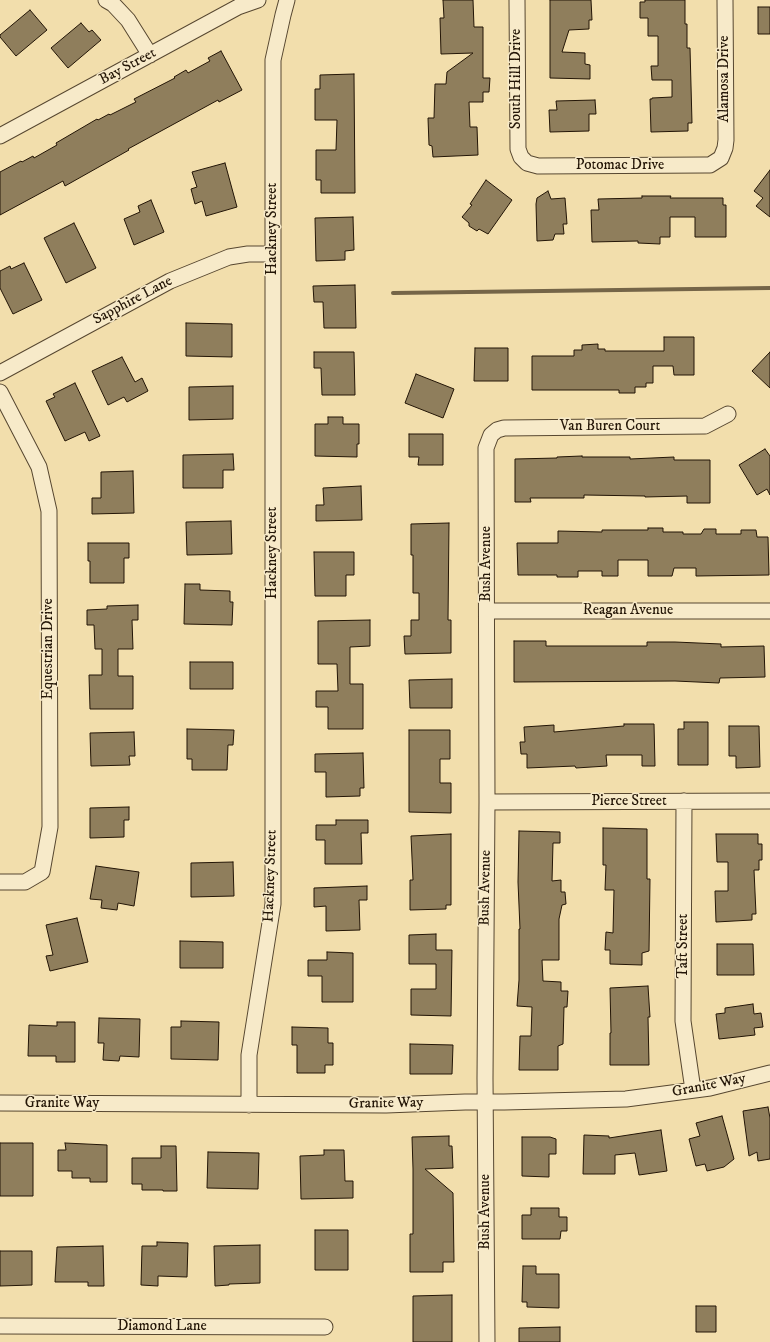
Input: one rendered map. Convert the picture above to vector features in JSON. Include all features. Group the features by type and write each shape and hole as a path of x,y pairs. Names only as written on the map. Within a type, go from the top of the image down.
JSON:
{"street":[{"path":"106,0 113,4 128,20 150,55"},
{"name":"Bay Street","path":"0,136 238,8 258,0"},
{"name":"Hackney Street","path":"249,1105 249,1055 273,904 274,60 286,0"},
{"name":"South Hill Drive","path":"517,0 517,142 521,157"},
{"name":"Alamosa Drive","path":"721,158 726,140 725,0"},
{"name":"Potomac Drive","path":"521,157 526,163 538,166 710,165 721,158"},
{"name":"Sapphire Lane","path":"0,373 176,278 229,257 248,254 274,254"},
{"name":"Equestrian Drive","path":"0,392 39,467 49,512 50,804 50,827 42,872 25,882 0,882"},
{"name":"Van Buren Court","path":"491,435 497,430 504,428 705,426 728,414"},
{"name":"Bush Avenue","path":"487,1342 485,1102 487,802 486,448 491,435"},
{"name":"Reagan Avenue","path":"487,611 770,611"},
{"name":"Taft Street","path":"684,801 683,1021 693,1090"},
{"name":"Pierce Street","path":"487,802 770,801"},
{"name":"Granite Way","path":"0,1103 386,1105 626,1099 710,1088 770,1073"},
{"name":"Diamond Lane","path":"0,1326 325,1327"}],"building":[{"path":"443,0 473,0 474,27 483,27 483,78 490,78 489,92 483,92 483,102 469,102 470,127 477,127 478,155 433,157 432,146 429,145 428,118 434,118 435,84 446,84 447,72 473,53 441,54 440,18 444,18"},
{"path":"550,0 591,0 592,20 589,20 589,29 569,30 562,52 585,53 585,64 590,65 590,79 550,78"},
{"path":"645,0 685,0 687,48 690,48 692,123 688,123 688,131 651,132 650,99 672,97 672,80 652,80 651,66 658,66 658,36 648,36 648,18 640,18 640,2 645,2"},
{"path":"758,7 770,7 770,34 758,34"},
{"path":"30,10 47,30 16,56 0,37 0,35"},
{"path":"81,23 89,32 92,30 101,40 68,68 51,48"},
{"path":"221,51 242,90 219,102 218,100 128,149 129,150 65,186 63,181 0,215 0,172 33,156 34,158 97,119 98,120 109,114 110,115 136,102 134,99 175,78 174,77 186,70 188,73 210,61 208,58"},
{"path":"354,74 355,193 321,193 321,180 316,180 316,150 336,150 337,120 315,120 315,89 320,89 320,75"},
{"path":"595,100 596,114 589,114 589,131 550,132 549,110 557,110 556,101"},
{"path":"225,163 237,207 206,216 202,201 195,204 191,189 197,187 192,172"},
{"path":"770,170 770,217 756,206 763,198 754,191"},
{"path":"486,180 512,200 488,234 479,229 477,231 469,226 469,223 462,217 472,205 470,204"},
{"path":"548,191 551,199 565,198 567,224 563,224 564,234 555,234 553,240 537,241 537,198"},
{"path":"642,196 671,196 670,198 723,198 723,205 726,205 726,237 695,237 695,217 670,217 670,237 660,237 660,244 638,243 638,241 592,242 591,210 599,210 598,199 642,198"},
{"path":"151,200 164,232 134,245 124,219 140,212 138,206"},
{"path":"353,217 354,250 345,251 345,260 316,261 315,218"},
{"path":"74,223 96,268 66,283 44,238"},
{"path":"24,263 42,300 13,314 0,288 0,271 10,266 11,269"},
{"path":"355,285 356,328 324,328 323,302 314,302 313,286"},
{"path":"186,323 232,324 232,357 186,356"},
{"path":"664,337 694,337 694,375 674,375 673,366 653,366 653,383 646,383 646,387 635,387 635,393 619,393 619,390 532,390 532,356 574,356 574,350 582,350 582,345 598,344 598,349 605,349 605,351 664,351"},
{"path":"475,348 508,348 508,381 474,381"},
{"path":"314,352 354,352 355,395 322,395 321,368 314,368"},
{"path":"770,352 770,388 752,371"},
{"path":"122,357 135,382 142,378 148,391 127,402 124,397 108,405 92,371"},
{"path":"416,374 454,389 443,418 405,403"},
{"path":"75,383 100,436 89,441 85,432 65,441 46,401 55,397 53,394"},
{"path":"233,386 233,419 189,420 189,387"},
{"path":"328,417 343,417 343,424 359,424 359,444 357,444 357,457 315,456 315,424 328,424"},
{"path":"409,434 443,434 443,465 418,465 419,457 409,457"},
{"path":"765,449 770,456 770,495 767,489 757,495 739,465"},
{"path":"233,454 234,470 223,470 223,488 183,488 183,455"},
{"path":"582,456 630,457 630,459 674,457 674,460 710,460 710,503 687,503 687,496 645,497 584,495 584,498 530,498 531,502 515,502 515,459"},
{"path":"133,471 134,513 92,514 92,498 101,498 101,472"},
{"path":"361,486 362,520 316,521 316,505 324,505 323,488"},
{"path":"231,521 232,554 187,555 186,522"},
{"path":"449,523 448,620 451,620 451,653 405,654 404,636 411,636 411,620 419,620 419,593 413,593 411,524"},
{"path":"648,528 663,528 663,532 683,532 683,534 701,534 704,529 716,529 716,534 741,534 741,530 756,530 757,537 768,537 769,575 696,576 696,568 674,568 672,576 648,576 648,560 618,560 618,576 602,576 602,571 578,571 578,577 557,577 557,575 518,575 517,543 558,543 558,531 602,532 602,530 648,530"},
{"path":"88,543 129,543 129,558 124,558 124,583 90,583"},
{"path":"314,552 354,552 354,575 346,575 346,596 315,596"},
{"path":"185,584 200,584 200,590 230,591 230,602 233,602 232,625 184,624"},
{"path":"138,605 138,620 132,620 133,649 118,649 118,676 133,676 133,709 90,709 89,675 102,675 102,649 95,649 94,625 87,625 87,610 107,609 107,606"},
{"path":"370,620 370,646 350,647 350,684 363,684 363,729 328,729 328,707 316,707 316,691 338,691 337,664 318,664 318,621"},
{"path":"514,641 546,641 546,646 647,646 647,642 675,642 721,644 721,647 764,646 765,677 720,678 719,683 675,681 514,682"},
{"path":"190,662 233,662 233,689 190,689"},
{"path":"452,679 452,708 410,708 409,680"},
{"path":"684,722 708,722 708,765 678,765 678,729 684,729"},
{"path":"624,724 654,724 655,766 642,766 642,755 606,755 607,766 576,768 575,766 527,768 527,754 521,754 520,742 525,742 524,727 554,725 554,732 624,726"},
{"path":"729,726 759,726 760,767 736,768 736,756 729,756"},
{"path":"187,729 234,730 233,745 228,745 227,770 192,770 192,759 187,759"},
{"path":"409,730 450,730 450,759 440,759 440,783 451,783 451,813 409,812"},
{"path":"134,732 135,756 129,756 130,765 91,766 90,733"},
{"path":"363,753 364,788 360,788 360,796 326,797 326,772 315,772 315,754"},
{"path":"129,807 129,820 124,820 124,837 90,838 90,808"},
{"path":"336,820 368,820 368,833 361,833 362,864 325,864 325,840 316,840 316,825 336,825"},
{"path":"603,828 647,829 647,879 650,879 649,951 642,953 642,965 610,964 610,950 605,950 606,932 613,933 614,890 605,890 606,865 603,865"},
{"path":"519,831 560,832 560,843 553,843 552,881 561,880 561,892 565,892 566,904 562,905 559,919 559,960 542,960 543,981 561,982 561,991 568,991 567,1007 564,1007 563,1044 558,1046 558,1070 519,1070 520,1036 531,1036 532,1007 517,1006 520,929 518,882"},
{"path":"451,834 451,905 446,905 446,909 410,910 410,880 413,880 411,836"},
{"path":"716,834 758,834 758,844 762,844 762,860 759,860 759,870 754,870 756,914 752,914 752,920 716,922 715,891 728,891 728,862 717,862"},
{"path":"233,862 234,896 191,897 191,863"},
{"path":"96,866 139,872 134,906 118,903 117,910 101,908 102,900 90,899"},
{"path":"367,886 367,900 359,900 360,930 326,931 326,906 314,907 314,888"},
{"path":"77,918 88,962 50,971 46,956 53,955 46,925"},
{"path":"436,934 436,950 452,950 451,1016 411,1015 411,989 436,989 436,964 409,964 409,935"},
{"path":"180,941 223,942 223,968 180,968"},
{"path":"717,944 753,944 754,975 717,975"},
{"path":"327,952 353,953 353,1002 322,1002 322,976 308,976 308,960 327,960"},
{"path":"648,986 650,1017 648,1017 649,1065 610,1065 610,988"},
{"path":"753,1004 754,1014 761,1013 763,1027 754,1028 755,1035 719,1039 716,1014 725,1013 725,1008"},
{"path":"99,1018 140,1019 139,1057 120,1056 119,1061 103,1060 104,1043 98,1043"},
{"path":"181,1021 219,1022 218,1060 171,1059 171,1027 181,1027"},
{"path":"57,1022 75,1022 75,1062 56,1062 56,1056 28,1056 29,1025 57,1026"},
{"path":"292,1027 328,1028 328,1043 333,1043 333,1065 325,1065 325,1073 297,1073 297,1045 292,1045"},
{"path":"410,1044 453,1045 452,1074 410,1074"},
{"path":"768,1107 770,1118 770,1159 758,1161 757,1152 749,1156 743,1111"},
{"path":"722,1116 734,1159 724,1167 707,1171 705,1164 696,1166 689,1139 700,1136 696,1123"},
{"path":"661,1130 667,1171 639,1175 635,1153 615,1155 615,1174 583,1174 584,1135 609,1136 609,1138"},
{"path":"449,1136 449,1146 452,1146 453,1168 425,1169 453,1193 454,1262 443,1262 443,1272 410,1272 410,1234 413,1234 412,1137"},
{"path":"522,1137 550,1137 556,1139 556,1154 549,1154 549,1177 522,1176"},
{"path":"0,1143 33,1143 33,1196 0,1196"},
{"path":"65,1143 107,1145 107,1182 90,1182 90,1178 72,1178 72,1171 58,1171 58,1150 66,1150"},
{"path":"161,1146 176,1146 177,1191 142,1190 142,1184 132,1184 132,1158 161,1158"},
{"path":"324,1150 344,1150 345,1181 353,1181 353,1198 301,1199 300,1156 324,1155"},
{"path":"208,1152 259,1153 258,1189 207,1188"},
{"path":"531,1208 559,1208 559,1217 567,1217 567,1231 561,1231 560,1239 522,1239 522,1215 531,1215"},
{"path":"315,1230 348,1230 348,1270 315,1270"},
{"path":"157,1242 188,1243 187,1277 158,1276 158,1286 141,1285 142,1246 157,1246"},
{"path":"260,1245 260,1283 215,1286 214,1246"},
{"path":"103,1246 104,1286 88,1286 88,1282 55,1282 57,1247"},
{"path":"0,1251 32,1251 32,1285 0,1286"},
{"path":"523,1266 536,1266 536,1274 559,1274 559,1308 527,1307 527,1302 522,1302"},
{"path":"452,1295 452,1342 413,1342 413,1296"},
{"path":"696,1306 716,1306 716,1332 696,1332"},
{"path":"560,1327 560,1342 519,1342 519,1328"}],"waterway":[{"path":"393,293 770,288"}]}
